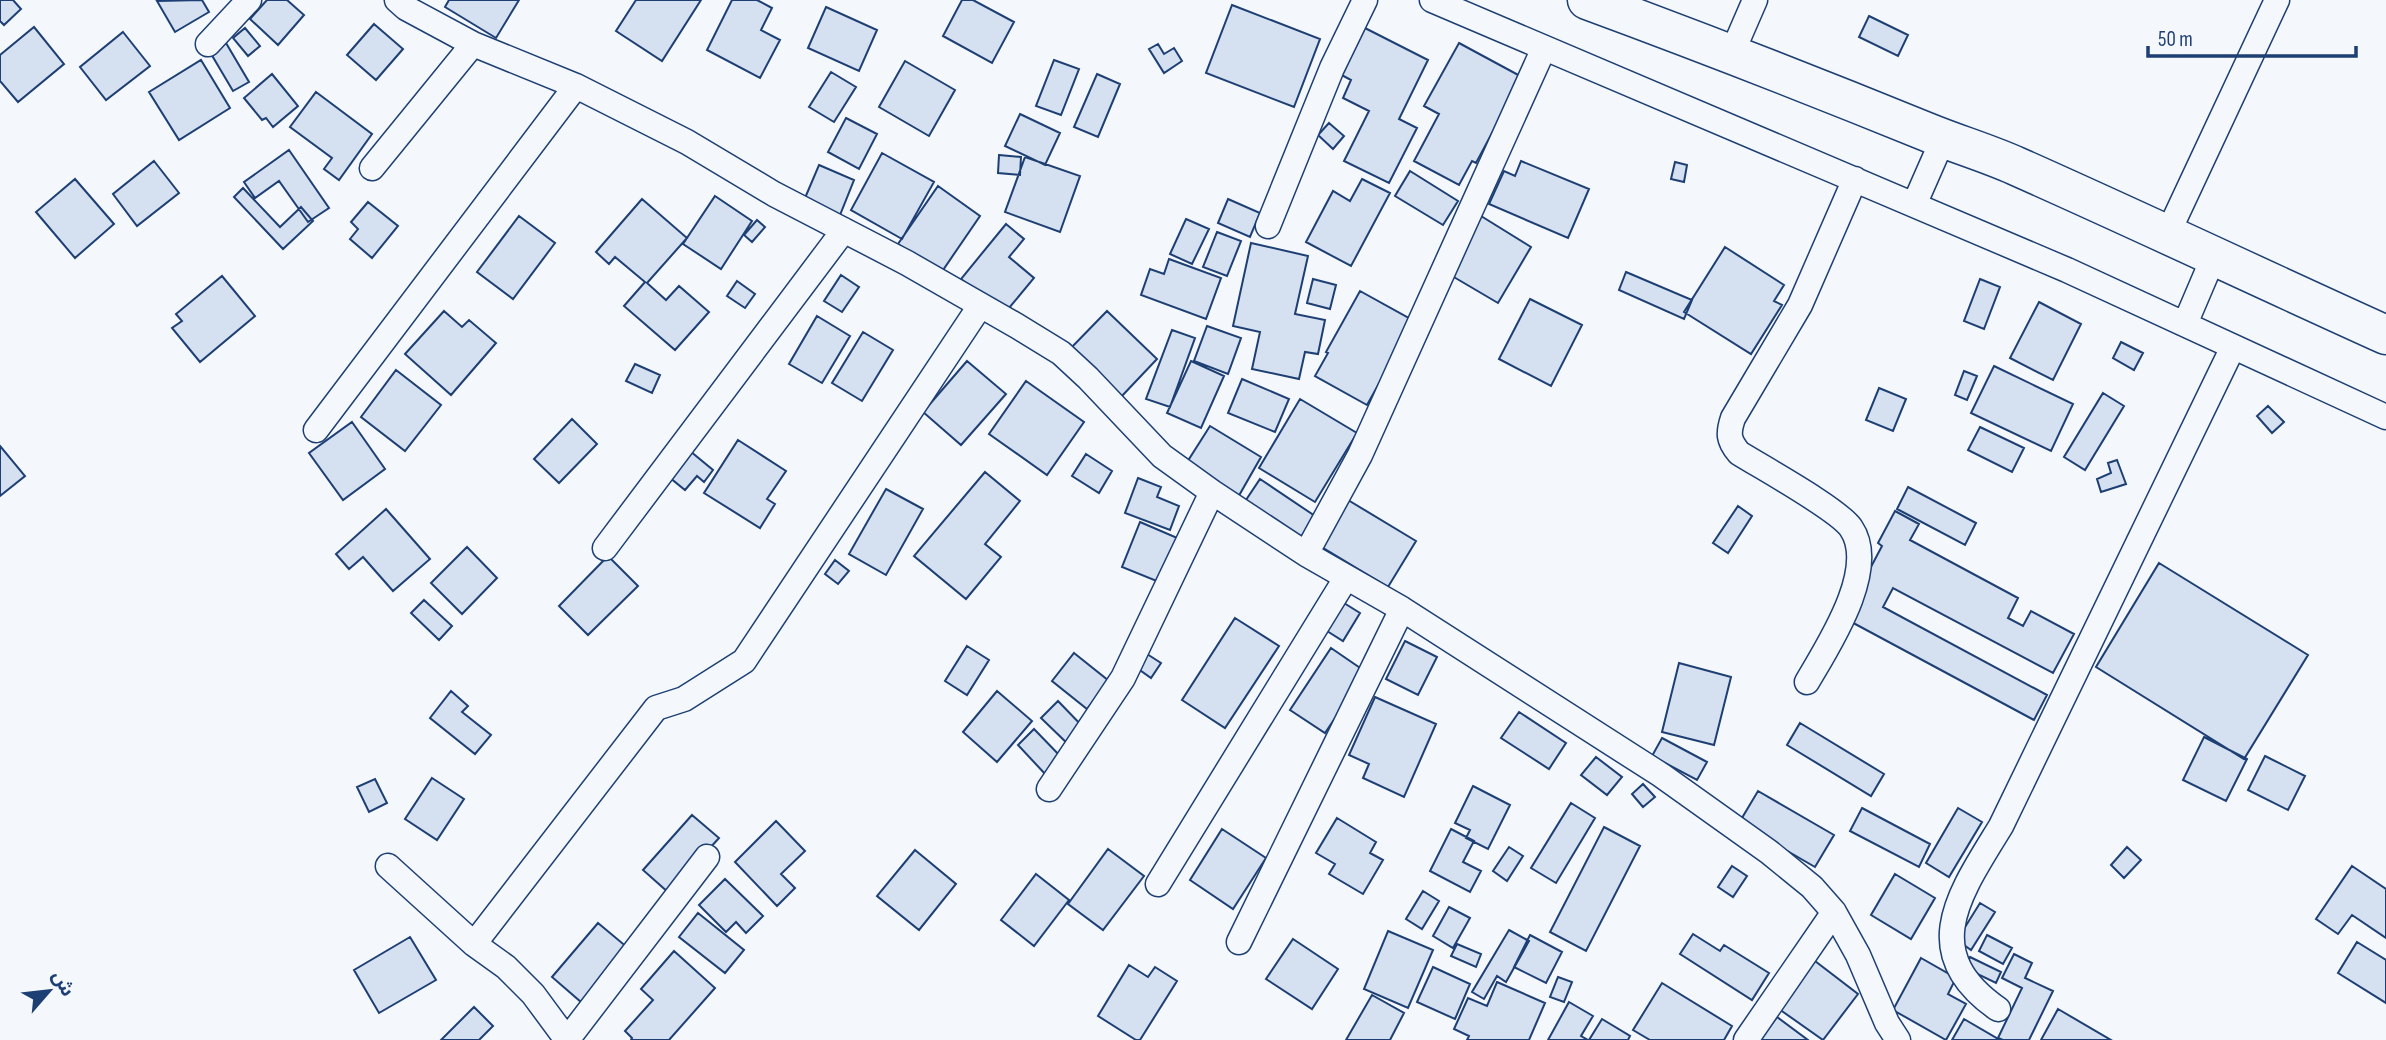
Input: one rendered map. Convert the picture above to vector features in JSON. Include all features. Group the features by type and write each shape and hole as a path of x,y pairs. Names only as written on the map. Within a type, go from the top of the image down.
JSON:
{"main road":[{"path":"1587,0 1732,53 1943,139 2012,164 2168,233 2386,335"}],"street":[{"path":"208,44 249,0"},
{"path":"397,0 406,8 472,44 576,86 687,142 774,194 907,263 1061,353 1125,415 1162,456 1212,492 1306,554 1402,609 1661,775 1769,852 1812,887 1834,912 1858,955 1887,1023 1898,1040"},
{"path":"1268,226 1332,68 1366,0"},
{"path":"1432,0 2067,270 2386,417"},
{"path":"1732,53 1755,0"},
{"path":"2168,233 2277,0"},
{"path":"372,168 472,44"},
{"path":"1306,554 1360,455 1545,48"},
{"path":"316,430 576,86"},
{"path":"1914,205 1943,139"},
{"path":"1807,682 1843,618 1858,570 1860,545 1851,526 1739,453 1730,443 1728,432 1733,418 1800,305 1855,179"},
{"path":"605,548 844,230"},
{"path":"2185,324 2214,256"},
{"path":"474,944 656,708 684,699 744,661 980,306"},
{"path":"1998,1009 1977,995 1959,971 1953,942 1954,914 1964,887 2001,827 2233,347"},
{"path":"1049,789 1123,678 1212,492"},
{"path":"1158,884 1346,578"},
{"path":"1239,942 1402,609"},
{"path":"388,866 474,944 506,967 533,994 567,1040 708,856"},
{"path":"1746,1040 1834,912"}],"building":[{"path":"0,0 13,0 21,9 4,25 0,21"},
{"path":"202,0 209,12 175,32 157,1"},
{"path":"267,0 287,0 304,15 278,45 250,19"},
{"path":"449,0 519,0 496,38 445,7"},
{"path":"636,0 701,0 662,61 616,31"},
{"path":"732,0 757,0 772,8 761,30 780,40 760,78 707,50"},
{"path":"962,0 973,0 1014,22 992,63 943,36"},
{"path":"1232,5 1320,39 1294,107 1206,73"},
{"path":"826,7 877,30 859,71 808,48"},
{"path":"1869,16 1908,35 1898,56 1859,37"},
{"path":"374,24 403,49 376,80 347,55"},
{"path":"1359,25 1428,60 1399,119 1417,128 1389,183 1344,161 1369,111 1343,98 1351,80 1336,72"},
{"path":"34,27 64,64 18,102 0,81 0,55"},
{"path":"245,28 260,46 248,56 233,38"},
{"path":"123,32 150,66 106,100 80,67"},
{"path":"226,43 249,82 233,91 210,52"},
{"path":"1459,43 1522,77 1476,163 1472,161 1459,185 1414,161 1439,114 1424,106"},
{"path":"1158,44 1164,54 1174,48 1182,61 1164,73 1149,49"},
{"path":"201,60 230,108 179,140 149,92"},
{"path":"1054,60 1079,69 1061,115 1036,106"},
{"path":"905,61 955,90 929,136 879,107"},
{"path":"831,72 856,87 834,122 809,107"},
{"path":"272,74 298,106 273,127 266,118 262,120 244,98"},
{"path":"1097,74 1120,84 1098,137 1074,127"},
{"path":"316,92 372,134 339,180 324,169 332,158 290,127"},
{"path":"1020,114 1060,133 1045,165 1005,146"},
{"path":"846,118 877,134 859,169 828,152"},
{"path":"1329,123 1344,136 1333,149 1318,135"},
{"path":"289,150 329,208 308,222 279,181 255,198 244,182"},
{"path":"882,153 934,182 902,239 851,210"},
{"path":"999,155 1021,157 1020,175 998,173"},
{"path":"1025,157 1080,176 1060,232 1005,212"},
{"path":"154,161 179,193 137,226 113,194"},
{"path":"1521,161 1589,189 1568,238 1489,204 1504,171 1515,176"},
{"path":"1675,162 1687,165 1684,182 1671,179"},
{"path":"819,165 854,180 838,220 805,198"},
{"path":"1410,171 1458,201 1443,225 1395,196"},
{"path":"75,179 114,224 75,258 36,212"},
{"path":"1362,179 1390,193 1351,266 1306,242 1333,191 1350,201"},
{"path":"938,186 980,216 941,273 898,244"},
{"path":"243,188 280,227 301,207 313,221 283,249 234,197"},
{"path":"715,196 752,221 721,269 683,244"},
{"path":"642,199 687,238 647,283 666,300 679,286 709,312 675,350 624,306 645,282 615,257 609,264 596,252"},
{"path":"1228,199 1260,213 1250,237 1218,223"},
{"path":"368,202 398,226 372,258 350,239 358,229 351,222"},
{"path":"519,216 555,243 513,299 477,272"},
{"path":"1481,216 1531,247 1498,303 1447,273"},
{"path":"1186,219 1209,229 1192,264 1170,254"},
{"path":"757,220 765,227 752,242 744,235"},
{"path":"1006,224 1024,239 1009,257 1034,278 1004,314 961,279"},
{"path":"1217,232 1241,241 1227,276 1203,267"},
{"path":"1251,243 1308,256 1295,314 1325,320 1318,354 1305,352 1299,379 1252,369 1260,332 1233,326"},
{"path":"1725,247 1784,285 1774,301 1782,305 1751,354 1684,312"},
{"path":"1169,259 1221,278 1206,319 1141,295 1150,269 1164,274"},
{"path":"1626,272 1692,300 1684,319 1619,290"},
{"path":"841,275 859,287 842,312 824,301"},
{"path":"222,276 255,316 200,362 172,328 182,321 176,314"},
{"path":"1313,279 1336,285 1330,309 1307,303"},
{"path":"1980,279 2000,287 1984,329 1964,321"},
{"path":"737,281 755,294 745,308 727,296"},
{"path":"1360,291 1414,321 1367,405 1315,376"},
{"path":"1530,299 1582,325 1551,386 1499,359"},
{"path":"2039,302 2081,324 2053,380 2010,358"},
{"path":"444,311 462,327 469,320 496,343 451,395 405,354"},
{"path":"1107,311 1157,359 1120,398 1069,350"},
{"path":"817,316 850,336 822,383 789,364"},
{"path":"1207,326 1241,338 1228,374 1194,361"},
{"path":"1172,330 1195,338 1170,407 1146,399"},
{"path":"863,332 893,350 862,401 832,383"},
{"path":"2121,342 2143,353 2134,370 2113,358"},
{"path":"967,361 1006,394 961,445 923,412"},
{"path":"1191,361 1224,376 1201,428 1167,413"},
{"path":"635,364 660,375 652,393 626,381"},
{"path":"1994,366 2073,404 2051,451 1971,413"},
{"path":"396,370 441,405 405,451 361,417"},
{"path":"1964,371 1977,376 1967,400 1955,395"},
{"path":"1242,379 1289,399 1275,432 1228,413"},
{"path":"1026,381 1084,422 1047,475 989,434"},
{"path":"1879,388 1906,399 1893,431 1866,420"},
{"path":"2103,393 2124,406 2085,470 2064,457"},
{"path":"1300,399 1357,433 1315,502 1259,468"},
{"path":"2268,406 2284,422 2272,433 2257,416"},
{"path":"572,419 597,444 559,483 534,459"},
{"path":"352,422 385,469 343,500 309,453"},
{"path":"1210,426 1261,457 1237,499 1184,467"},
{"path":"1980,427 2024,448 2012,472 1968,450"},
{"path":"738,440 786,471 767,499 775,504 760,528 704,493"},
{"path":"0,446 25,476 0,496"},
{"path":"690,451 713,470 704,482 697,476 685,490 669,477"},
{"path":"1086,454 1112,471 1099,493 1072,476"},
{"path":"2117,460 2126,484 2101,492 2097,479 2111,473 2108,463"},
{"path":"985,472 1020,501 985,544 1001,557 966,599 914,556"},
{"path":"1138,478 1161,487 1157,497 1179,506 1170,530 1125,513"},
{"path":"1260,479 1315,516 1297,543 1242,506"},
{"path":"1908,487 1976,523 1965,545 1897,509"},
{"path":"886,489 923,509 886,575 849,554"},
{"path":"1348,500 1416,541 1388,587 1320,546"},
{"path":"1738,506 1752,516 1728,553 1713,543"},
{"path":"386,509 430,559 393,591 363,557 349,569 336,554"},
{"path":"1895,511 1919,524 1910,540 2018,598 2008,618 2023,626 2031,611 2074,634 2053,673 1893,588 1883,607 2047,695 2034,720 1844,618 1882,546 1878,543"},
{"path":"1140,522 1182,540 1164,584 1122,567"},
{"path":"467,547 497,578 462,614 431,583"},
{"path":"608,556 638,586 588,635 559,606"},
{"path":"835,560 849,571 838,584 825,574"},
{"path":"2159,563 2308,655 2244,759 2096,667"},
{"path":"424,600 452,626 439,640 411,613"},
{"path":"1344,603 1360,613 1343,641 1327,631"},
{"path":"1235,618 1279,646 1225,728 1182,700"},
{"path":"1405,641 1437,657 1418,695 1386,679"},
{"path":"967,646 989,660 967,695 945,681"},
{"path":"1331,648 1366,672 1325,733 1290,710"},
{"path":"1074,653 1109,681 1087,709 1052,681"},
{"path":"1147,654 1161,663 1151,678 1137,668"},
{"path":"1679,663 1731,677 1714,745 1662,732"},
{"path":"451,691 468,706 462,712 491,735 475,754 430,718"},
{"path":"997,691 1032,721 997,762 963,732"},
{"path":"1375,697 1436,724 1404,797 1363,778 1369,764 1349,755"},
{"path":"1058,701 1086,730 1070,746 1041,718"},
{"path":"1519,712 1566,743 1549,769 1501,738"},
{"path":"1800,723 1884,774 1871,796 1787,745"},
{"path":"1034,729 1064,760 1047,776 1018,745"},
{"path":"2204,737 2247,759 2226,801 2183,780"},
{"path":"1662,738 1707,762 1697,780 1652,756"},
{"path":"2265,756 2305,776 2288,810 2248,790"},
{"path":"1596,757 1622,777 1607,795 1581,775"},
{"path":"432,778 464,799 437,840 405,819"},
{"path":"375,779 387,803 369,812 357,787"},
{"path":"1643,784 1655,797 1643,807 1632,794"},
{"path":"1473,786 1510,805 1488,849 1466,838 1470,830 1455,823"},
{"path":"1758,791 1834,835 1815,867 1739,823"},
{"path":"1571,803 1595,818 1556,883 1531,868"},
{"path":"1862,808 1930,844 1919,867 1850,831"},
{"path":"1958,808 1982,822 1949,877 1926,863"},
{"path":"692,815 719,838 669,893 643,870"},
{"path":"1337,818 1376,842 1370,853 1383,860 1363,894 1329,874 1335,864 1316,853"},
{"path":"776,821 805,851 781,874 795,888 777,906 735,862"},
{"path":"1604,827 1640,846 1586,951 1550,932"},
{"path":"1222,829 1266,858 1233,909 1190,880"},
{"path":"1451,829 1474,841 1463,862 1481,871 1470,892 1430,871"},
{"path":"1509,847 1523,856 1507,881 1493,871"},
{"path":"2127,847 2141,860 2124,878 2111,865"},
{"path":"1108,849 1144,876 1103,930 1068,904"},
{"path":"915,850 956,884 919,930 877,896"},
{"path":"1732,866 1747,876 1733,897 1718,887"},
{"path":"2352,866 2386,889 2386,938 2352,915 2338,934 2316,919"},
{"path":"1036,874 1069,900 1034,946 1001,920"},
{"path":"1895,874 1935,898 1911,939 1871,915"},
{"path":"725,879 763,916 746,933 736,922 726,932 699,905"},
{"path":"1423,891 1439,901 1422,929 1406,919"},
{"path":"1980,903 1995,912 1971,950 1957,940"},
{"path":"1449,907 1470,918 1453,948 1433,936"},
{"path":"698,913 744,950 725,973 679,937"},
{"path":"598,923 628,948 581,1002 552,977"},
{"path":"1509,930 1529,941 1506,982 1497,976 1484,999 1472,992"},
{"path":"1388,931 1433,950 1408,1008 1364,989"},
{"path":"1693,934 1720,951 1724,945 1769,973 1752,1000 1680,954"},
{"path":"1530,935 1562,952 1546,983 1514,967"},
{"path":"1987,935 2012,948 2003,964 1979,951"},
{"path":"410,937 436,980 379,1013 354,970"},
{"path":"1293,939 1338,969 1312,1009 1266,979"},
{"path":"2357,942 2386,960 2386,1003 2338,973"},
{"path":"1457,944 1481,954 1476,967 1451,956"},
{"path":"674,951 715,988 669,1040 631,1040 625,1031 653,1000 641,989"},
{"path":"2014,954 2032,963 2025,978 2053,991 2029,1040 1998,1038 2022,988 2002,978"},
{"path":"1970,957 2001,972 1996,983 1965,968"},
{"path":"1921,958 1956,978 1948,994 1966,1004 1946,1040 1893,1010"},
{"path":"1815,961 1858,994 1823,1040 1779,1009"},
{"path":"1129,965 1148,977 1155,967 1177,981 1140,1040 1098,1016"},
{"path":"1433,967 1470,984 1455,1019 1417,1002"},
{"path":"1558,977 1572,982 1564,1002 1550,997"},
{"path":"1497,982 1545,1003 1529,1040 1467,1040 1469,1036 1454,1029 1468,998 1487,1006"},
{"path":"1662,983 1732,1026 1724,1040 1650,1040 1633,1030"},
{"path":"1372,995 1404,1013 1390,1040 1346,1040"},
{"path":"1569,1002 1593,1016 1581,1036 1588,1040 1548,1040"},
{"path":"474,1007 493,1026 479,1040 441,1040"},
{"path":"2058,1009 2111,1040 2041,1040"},
{"path":"1777,1017 1808,1040 1760,1040"},
{"path":"1602,1019 1630,1036 1628,1040 1589,1040"},
{"path":"1964,1019 2000,1040 1952,1040"}]}
